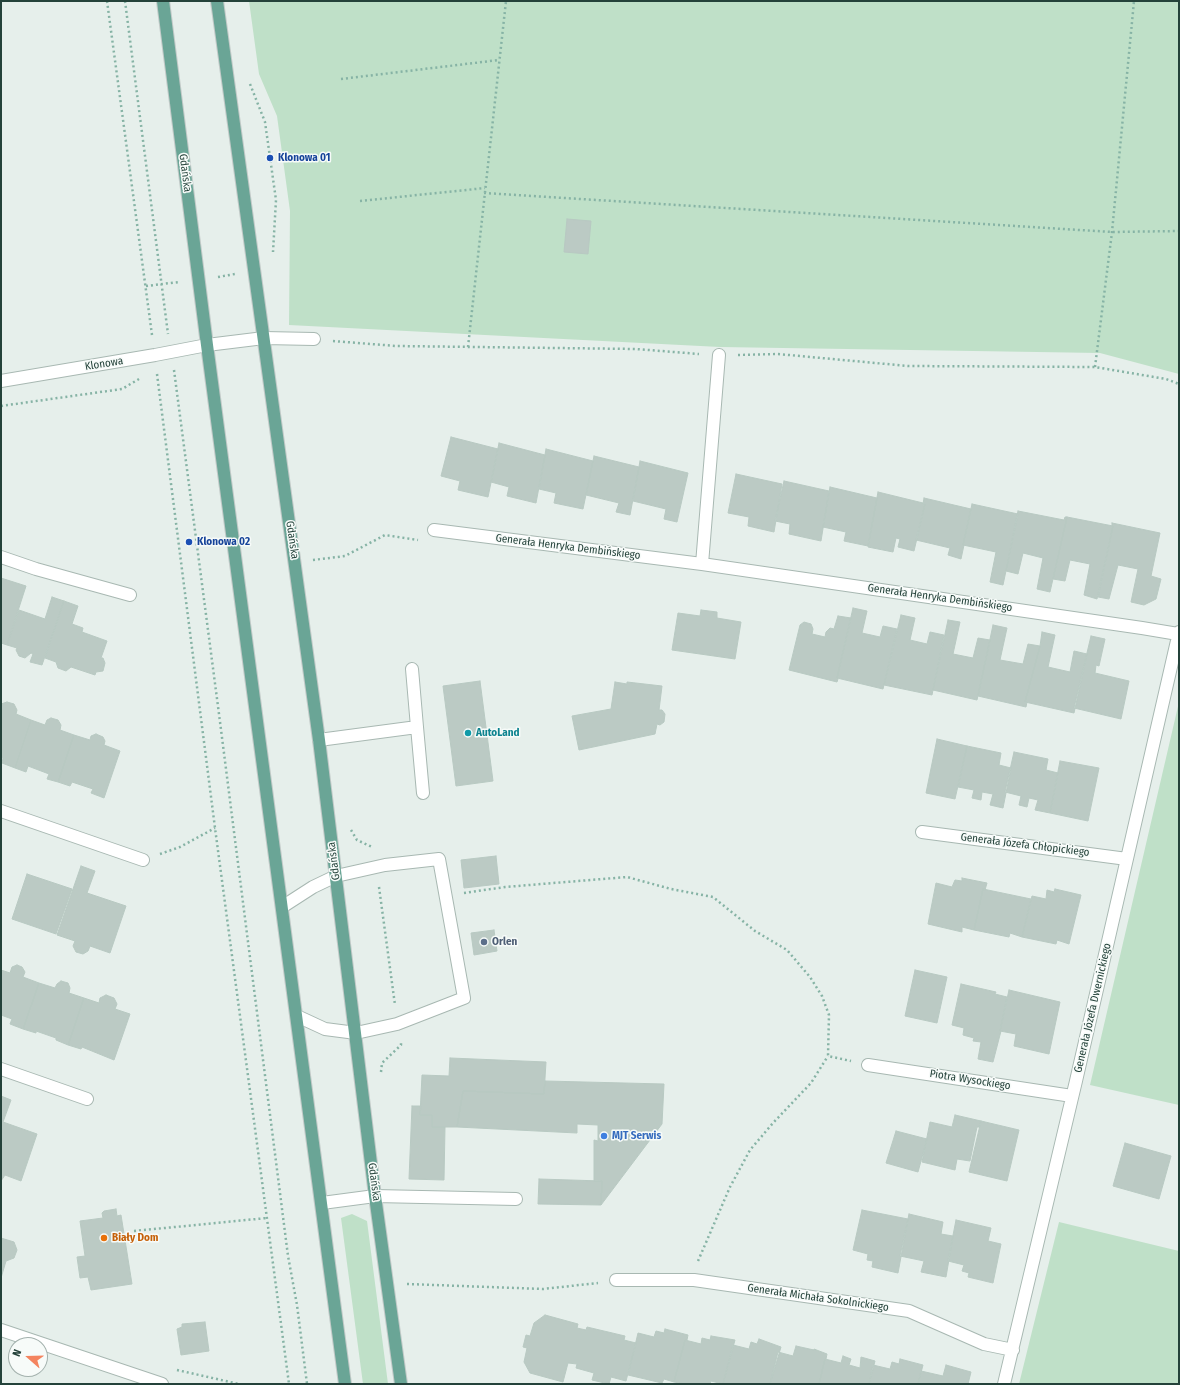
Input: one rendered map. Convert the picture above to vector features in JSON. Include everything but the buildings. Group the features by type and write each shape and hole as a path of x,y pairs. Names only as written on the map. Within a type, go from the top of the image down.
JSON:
{"main road":[{"name":"Gdańska","path":"163,1 207,345 345,1384"},
{"name":"Gdańska","path":"217,1 319,740 375,1196 401,1384"}],"street":[{"path":"207,345 264,338 314,339"},
{"name":"Klonowa","path":"1,381 207,345"},
{"path":"702,564 719,355"},
{"name":"Generała Henryka Dembińskiego","path":"434,530 702,564 1179,633"},
{"path":"1,557 36,569 130,595"},
{"name":"Generała Józefa Dwernickiego","path":"1004,1384 1179,633"},
{"path":"412,669 423,793"},
{"path":"319,740 417,727"},
{"path":"1,810 143,860"},
{"name":"Generała Józefa Chłopickiego","path":"922,832 1127,859"},
{"path":"282,907 313,887 336,876 385,865 439,859 464,998 397,1024 356,1033 325,1029 297,1016"},
{"name":"Piotra Wysockiego","path":"868,1065 1072,1096"},
{"path":"1,1069 87,1099"},
{"path":"322,1203 375,1196 516,1199"},
{"name":"Generała Michała Sokolnickiego","path":"616,1280 694,1280 909,1311 984,1344 1013,1350"},
{"path":"1,1330 162,1384"}],"path":[{"path":"107,1 155,355 215,828 289,1384"},
{"path":"124,1 220,714 288,1256 297,1305 307,1384"},
{"path":"468,347 506,1"},
{"path":"1095,367 1112,232 1134,1"},
{"path":"341,79 499,60"},
{"path":"248,80 265,122 276,200 272,260"},
{"path":"360,201 485,188"},
{"path":"484,193 1112,232 1179,231"},
{"path":"314,339 396,346 636,349 719,355 778,354 908,366 1095,367 1166,379 1179,384"},
{"path":"1,406 122,389 156,368"},
{"path":"312,560 345,556 385,535 432,542 434,530"},
{"path":"180,847 215,828"},
{"path":"445,895 505,887 627,877 672,889 713,897 755,932 787,950 810,977 822,996 829,1015 828,1056 811,1083 750,1150 730,1187 714,1222 698,1260 694,1280"},
{"path":"828,1056 868,1065"},
{"path":"134,1230 267,1218"},
{"path":"407,1284 543,1289 616,1280"}],"green space":[{"path":"249,1 1179,1 1179,374 1100,353 720,347 289,325 290,211 277,116 259,74"},
{"path":"1179,702 1179,1105 1090,1085"},
{"path":"352,1214 367,1221 388,1384 363,1384 341,1218"},
{"path":"1059,1222 1179,1251 1179,1384 1019,1384"}],"place":[{"name":"Klonowa 01","path":"270,158"},
{"name":"Klonowa 02","path":"189,542"},
{"name":"AutoLand","path":"468,733"},
{"name":"Orlen","path":"484,942"},
{"name":"MJT Serwis","path":"604,1136"},
{"name":"Biały Dom","path":"104,1238"}]}
